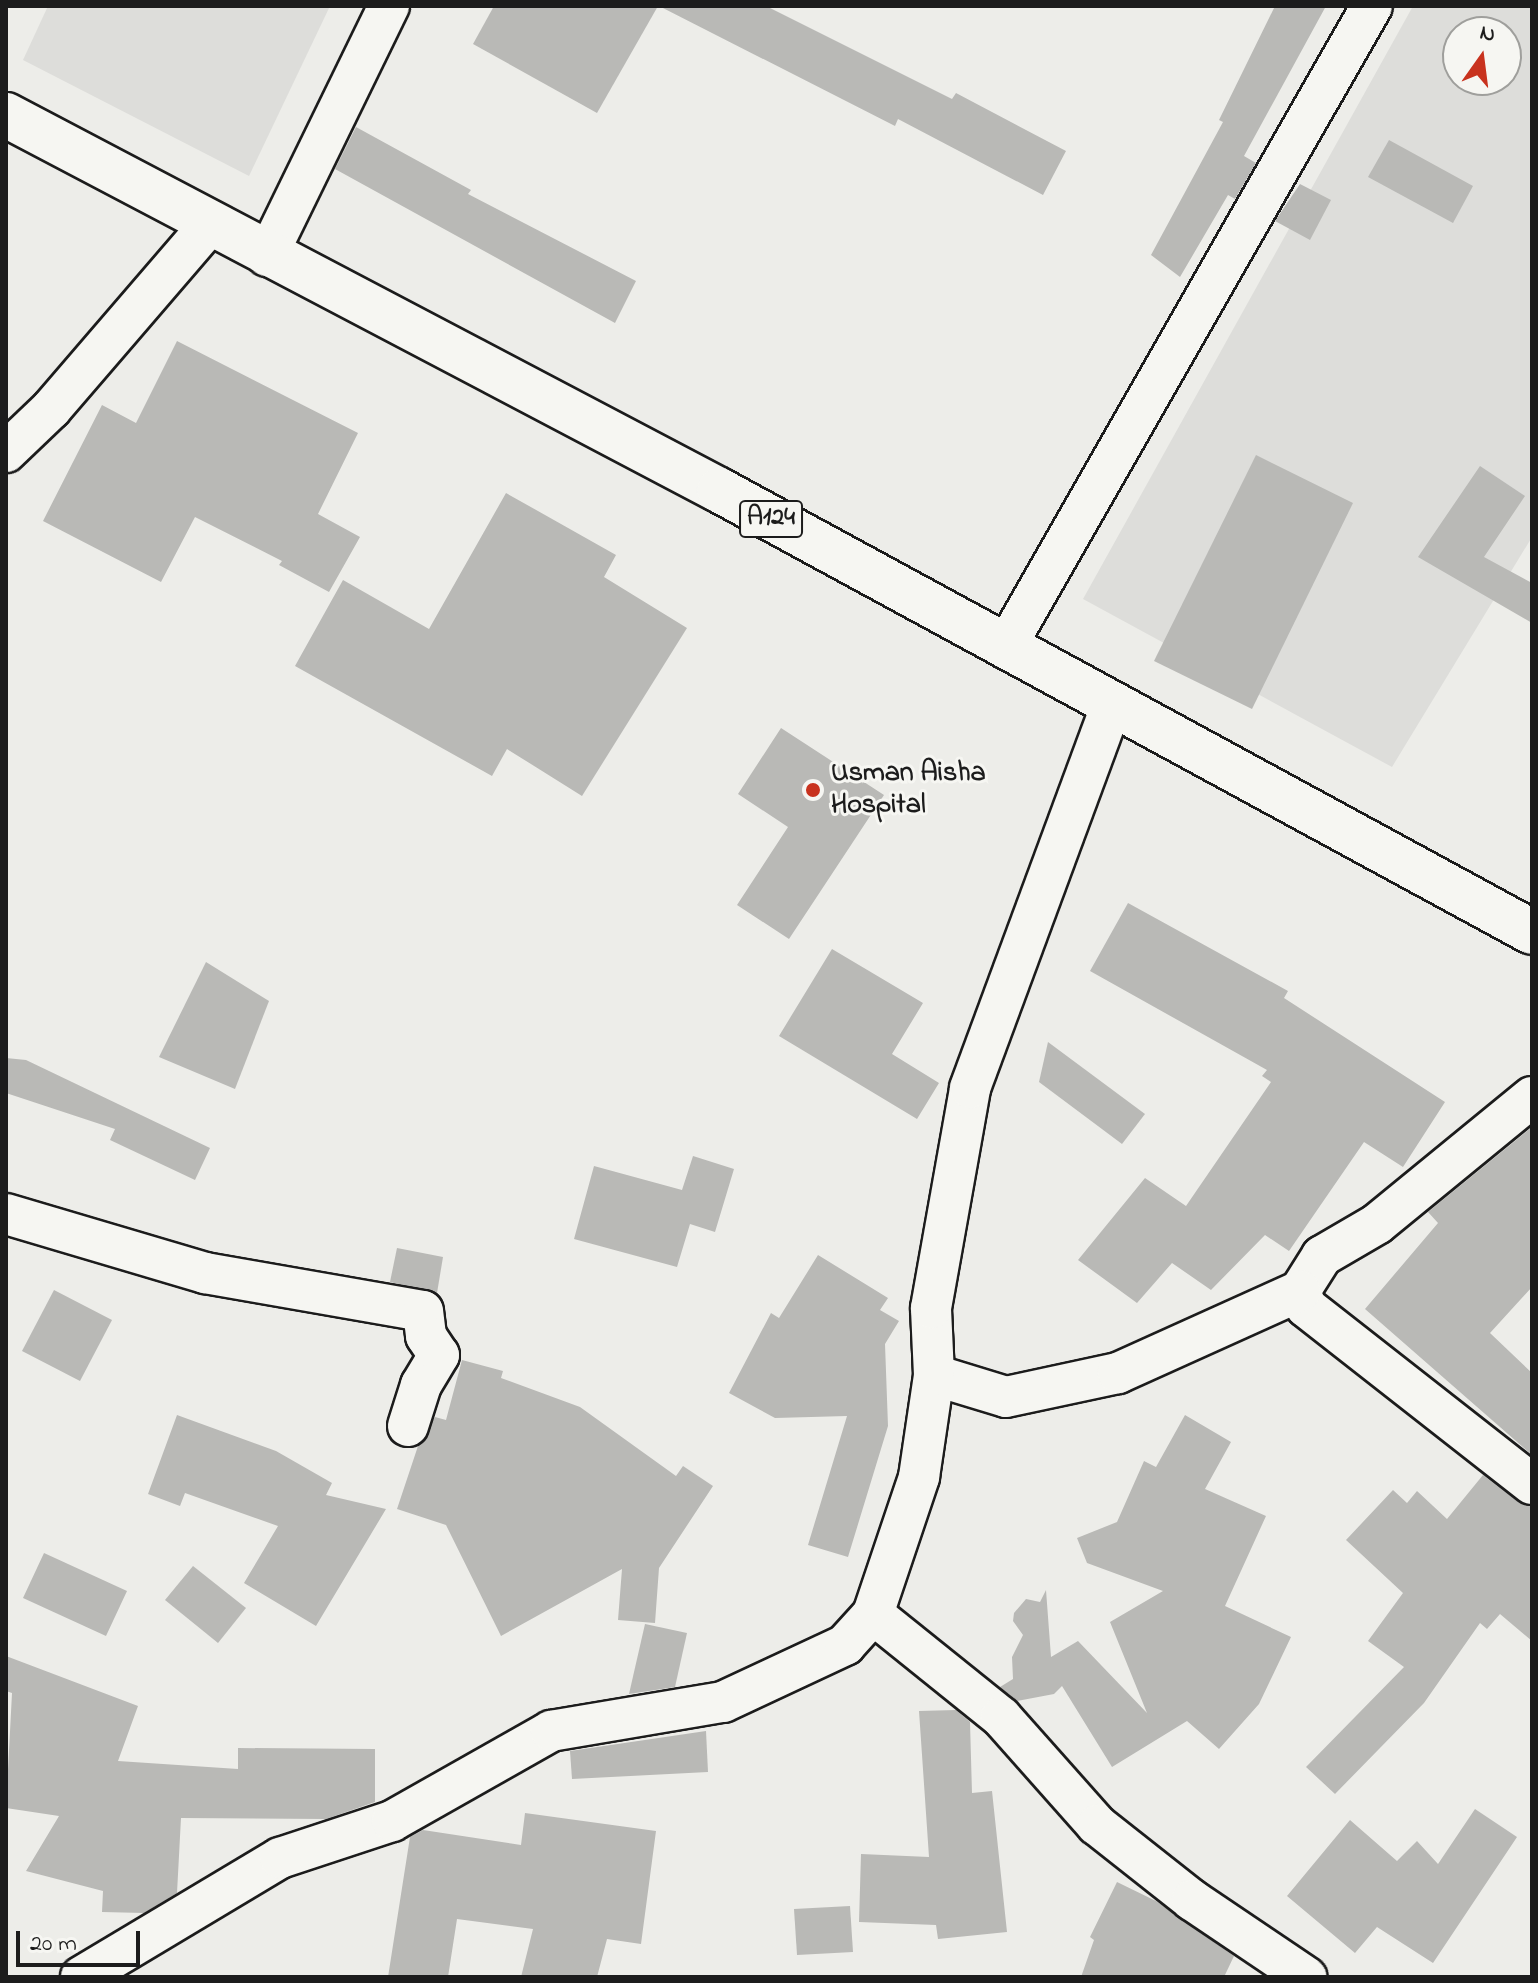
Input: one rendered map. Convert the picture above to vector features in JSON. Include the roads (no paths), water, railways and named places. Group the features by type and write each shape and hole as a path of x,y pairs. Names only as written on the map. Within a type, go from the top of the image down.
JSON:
{"highway":[{"name":"A124","path":"6,115 267,256 719,490 1111,707 1532,932"}],"street":[{"path":"267,256 389,6"},
{"path":"1005,648 1372,6"},
{"path":"6,452 51,409 209,225"},
{"path":"81,1977 280,1858 392,1821 551,1731 723,1702 845,1645 873,1614 919,1477 934,1375 931,1308 970,1088 1111,707"},
{"path":"934,1375 1006,1397 1118,1373 1300,1291 1322,1256 1377,1224 1532,1097"},
{"path":"6,1214 205,1273 423,1311 426,1336 439,1355 421,1385 408,1426"},
{"path":"1300,1291 1306,1307 1532,1484"},
{"path":"873,1614 1001,1717 1097,1825 1192,1900 1306,1977"}],"place":[{"name":"Usman Aisha Hospital","path":"813,790"}]}
